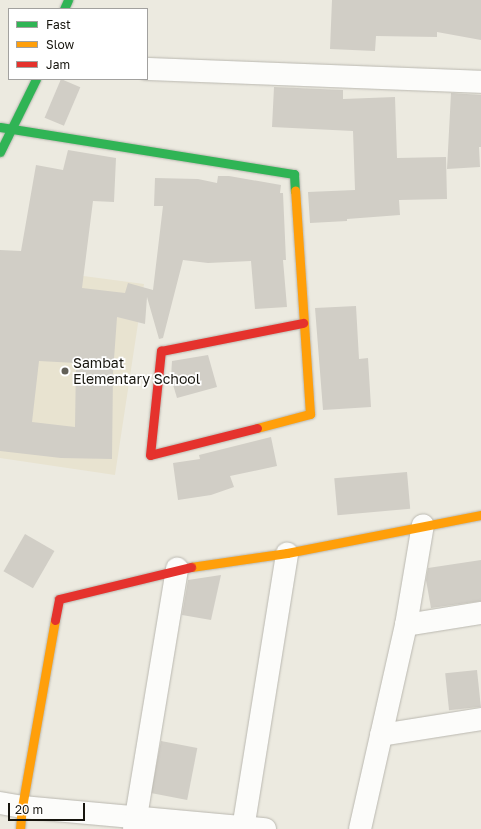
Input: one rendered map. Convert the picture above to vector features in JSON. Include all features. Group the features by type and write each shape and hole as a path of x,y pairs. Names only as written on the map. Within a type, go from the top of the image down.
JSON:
{"street":[{"path":"148,69 481,82"},
{"path":"0,152 35,80"},
{"path":"0,127 10,130 294,174 310,414 150,455 161,351 303,323"},
{"path":"20,829 22,807 59,599 177,570 287,553 423,525 481,515"},
{"path":"360,829 406,625 423,525"},
{"path":"243,828 287,553"},
{"path":"134,823 177,570"},
{"path":"406,625 481,613"},
{"path":"381,735 481,718"},
{"path":"0,803 134,823 265,829"}],"shaded area":[{"name":"Sambat Elementary School","path":"0,265 144,284 115,475 0,458"}],"building":[{"path":"332,0 481,0 481,40 437,32 437,37 376,36 375,51 330,49"},
{"path":"61,80 80,87 64,126 45,118"},
{"path":"274,87 343,90 343,99 395,97 397,158 446,157 447,199 399,200 400,215 347,219 347,221 310,223 308,192 355,190 353,131 272,127"},
{"path":"451,93 481,95 481,147 479,147 480,167 447,169"},
{"path":"68,150 116,158 114,202 93,201 82,288 125,293 128,283 153,290 163,206 154,206 155,178 198,179 217,183 218,176 229,176 281,185 280,193 283,193 286,260 283,260 287,307 255,309 251,261 208,263 183,260 163,338 159,339 147,297 145,324 117,317 113,373 112,459 61,458 0,451 0,250 21,251 36,165 63,170","holes":["39,361 76,363 75,427 32,422"]},
{"path":"356,306 359,359 368,358 371,407 323,410 315,308"},
{"path":"208,355 217,387 177,398 171,378 172,361"},
{"path":"271,437 277,466 230,476 234,487 211,495 178,500 173,463 200,459 199,455"},
{"path":"407,472 410,509 338,515 334,478"},
{"path":"25,534 54,551 33,588 4,571"},
{"path":"481,560 481,601 431,608 426,580 428,568"},
{"path":"221,575 211,620 182,615 188,580"},
{"path":"477,670 481,707 449,710 445,673"},
{"path":"161,741 197,748 187,800 151,793"}],"traffic: fast":[{"path":"64,8 68,0"},
{"path":"0,152 36,80"},
{"path":"0,127 294,174 295,191"}],"traffic: slow":[{"path":"257,428 310,414 295,191"},
{"path":"191,567 287,553 481,515"},
{"path":"20,829 22,807 55,620"}],"traffic: jam":[{"path":"257,428 150,455 161,351 303,323"},
{"path":"55,620 59,599 191,567"}],"place":[{"name":"Sambat Elementary School","path":"65,371"}]}
